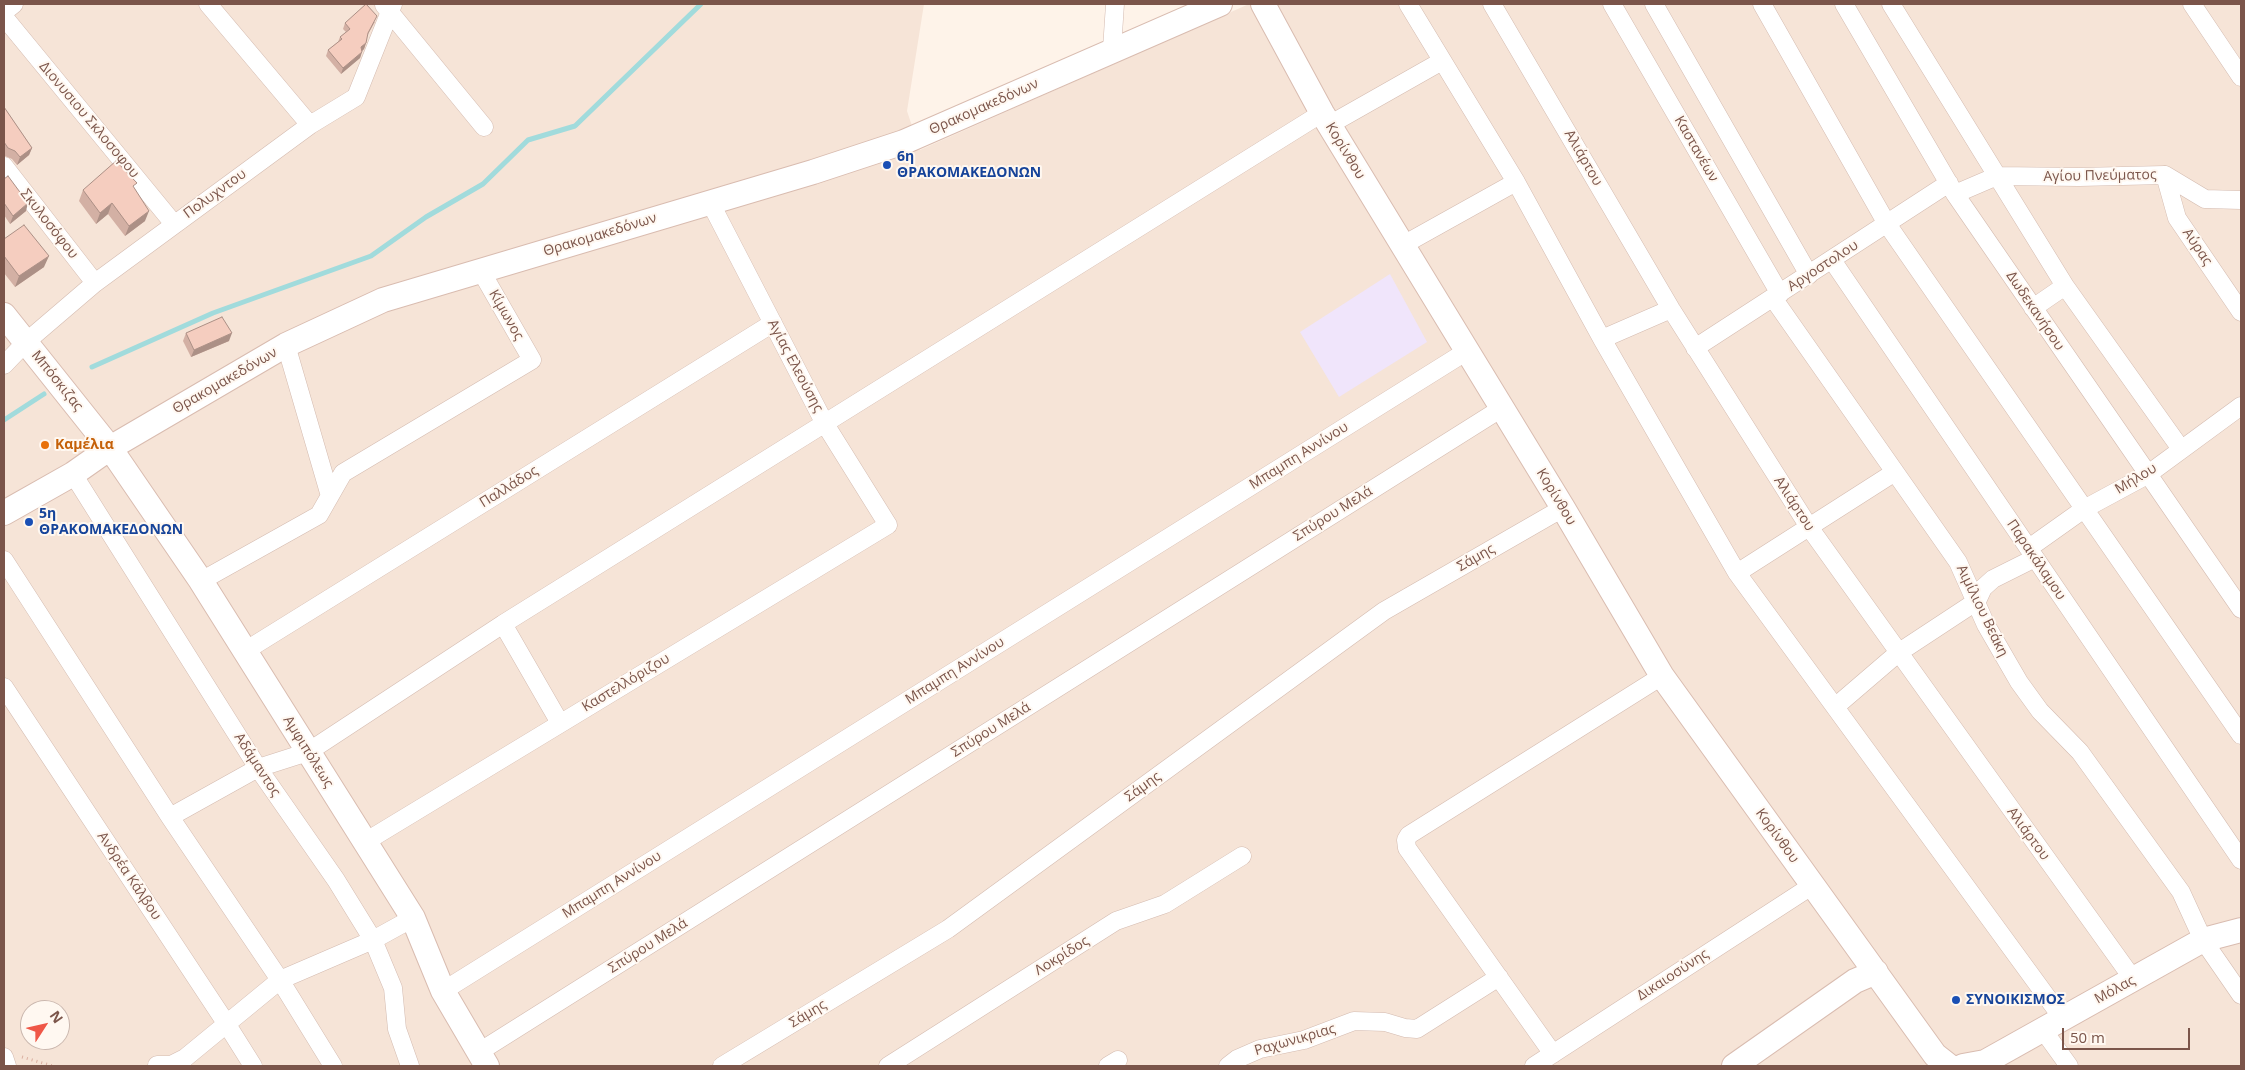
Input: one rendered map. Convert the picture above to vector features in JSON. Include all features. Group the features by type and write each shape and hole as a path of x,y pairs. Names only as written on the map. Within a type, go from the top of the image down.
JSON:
{"street":[{"path":"4,12 14,4"},
{"path":"208,4 310,125"},
{"path":"1112,49 1115,4"},
{"name":"Θρακομακεδόνων","path":"4,513 73,474 110,448 286,346 384,300 813,172 904,142 969,115 1112,49 1220,4"},
{"name":"Κορίνθου","path":"1263,4 1326,119 1662,676 1876,972"},
{"path":"1408,4 1516,182 1602,339 1737,573 1835,707 2053,1024 2069,1066"},
{"name":"Αλιάρτου","path":"1492,4 1671,309 1808,528 2133,979"},
{"name":"Καστανέων","path":"1612,4 1776,296"},
{"path":"1654,4 1809,275"},
{"path":"1762,4 1887,224 2241,735"},
{"name":"Δωδεκανήσου","path":"1844,4 1952,188 2147,475 2241,609"},
{"path":"1891,4 2065,286 2181,449"},
{"path":"2192,4 2241,77"},
{"path":"388,6 484,126"},
{"name":"Πολυχντου","path":"4,365 26,342 95,283 310,125 356,97 388,6"},
{"name":"Διονυσιου Σκλοσοφου","path":"4,17 174,224"},
{"path":"170,817 258,768 308,752 503,624 826,424 1326,119 1442,61"},
{"name":"Σκυλοσόφου","path":"4,166 95,283"},
{"name":"Αγίου Πνεύματος","path":"1952,188 1997,176 2165,175 2205,199 2241,200"},
{"name":"Αύρας","path":"2165,175 2176,218 2241,312"},
{"path":"1402,245 1516,182"},
{"name":"Αργοστολου","path":"1696,348 1887,224 1952,188"},
{"name":"Αγίας Ελεούσης","path":"710,202 826,424 888,525"},
{"name":"Παρακάλαμου","path":"1832,260 2241,860"},
{"name":"Κίμωνος","path":"330,496 343,474 532,360 481,271"},
{"path":"2033,308 2065,286"},
{"name":"Αιμίλιου Βεάκη","path":"1776,296 1958,562 1986,625 2019,682 2040,711 2080,752 2170,876 2181,892 2203,940 2241,995"},
{"path":"1602,339 1671,309"},
{"name":"Μπόσκιζας","path":"4,315 110,448"},
{"name":"Παλλάδος","path":"245,651 773,323"},
{"path":"201,581 319,515 330,496 286,346"},
{"name":"Μπαμπη Αννίνου","path":"443,990 1467,351"},
{"name":"Μήλου","path":"1835,707 1898,653 1976,601 1983,588 1992,579 2032,553 2084,509 2147,475 2241,406"},
{"name":"Σπύρου Μελά","path":"483,1059 1502,408"},
{"name":"Αμφιπόλεως","path":"110,448 201,581 413,918 443,990 483,1059"},
{"path":"1737,573 1895,472"},
{"name":"Αδάμαντος","path":"73,474 258,768 336,880 373,940 393,988 398,1029 410,1066"},
{"name":"Σάμης","path":"722,1066 948,929 1384,611 1562,508"},
{"name":"Καστελλόριζου","path":"365,842 888,525"},
{"path":"4,560 170,817 280,980 333,1066"},
{"path":"503,624 560,723"},
{"path":"1553,1054 1407,848 1408,838 1662,676"},
{"name":"Ανδρέα Κάλβου","path":"4,687 253,1066"},
{"name":"Λοκρίδος","path":"888,1066 1116,921 1165,904 1242,856"},
{"name":"Δικαιοσύνης","path":"1534,1066 1813,885"},
{"path":"158,1065 171,1065 178,1062 280,980 373,940 413,918"},
{"name":"Μόλας","path":"1963,1066 1985,1062 2203,940 2241,930"},
{"path":"1734,1066 1854,981 1876,972 1935,1055 1948,1066"},
{"name":"Ραχωνικριας","path":"1228,1066 1248,1053 1304,1040 1354,1021 1385,1022 1405,1028 1417,1029 1499,977"}],"path":[{"path":"10,1060 27,1060 54,1066"}],"shaded area":[{"path":"4,4 924,4 907,111 920,150 1249,4 2241,4 2241,1066 4,1066"},
{"path":"1390,274 1427,342 1339,397 1300,332"}],"building":[{"path":"366,4 377,16 368,33 366,43 361,47 362,52 343,68 328,50 342,39 340,37 350,29 345,23"},
{"path":"4,107 32,148 20,157 15,151 8,148 4,142"},
{"path":"116,161 137,183 133,186 149,211 129,226 112,203 100,213 83,190"},
{"path":"8,176 28,203 13,216 4,203 4,179"},
{"path":"24,225 49,256 19,276 4,256 4,239"},
{"path":"222,317 232,333 194,350 186,333"}],"waterway":[{"path":"92,367 213,313 371,256 426,217 483,184 528,140 575,126 701,4"},
{"path":"4,420 44,394"}],"place":[{"name":"6η ΘΡΑΚΟΜΑΚΕΔΟΝΩΝ","path":"887,165"},
{"name":"Καμέλια","path":"45,445"},
{"name":"5η ΘΡΑΚΟΜΑΚΕΔΟΝΩΝ","path":"29,522"},
{"name":"ΣΥΝΟΙΚΙΣΜΟΣ","path":"1956,1000"}]}
